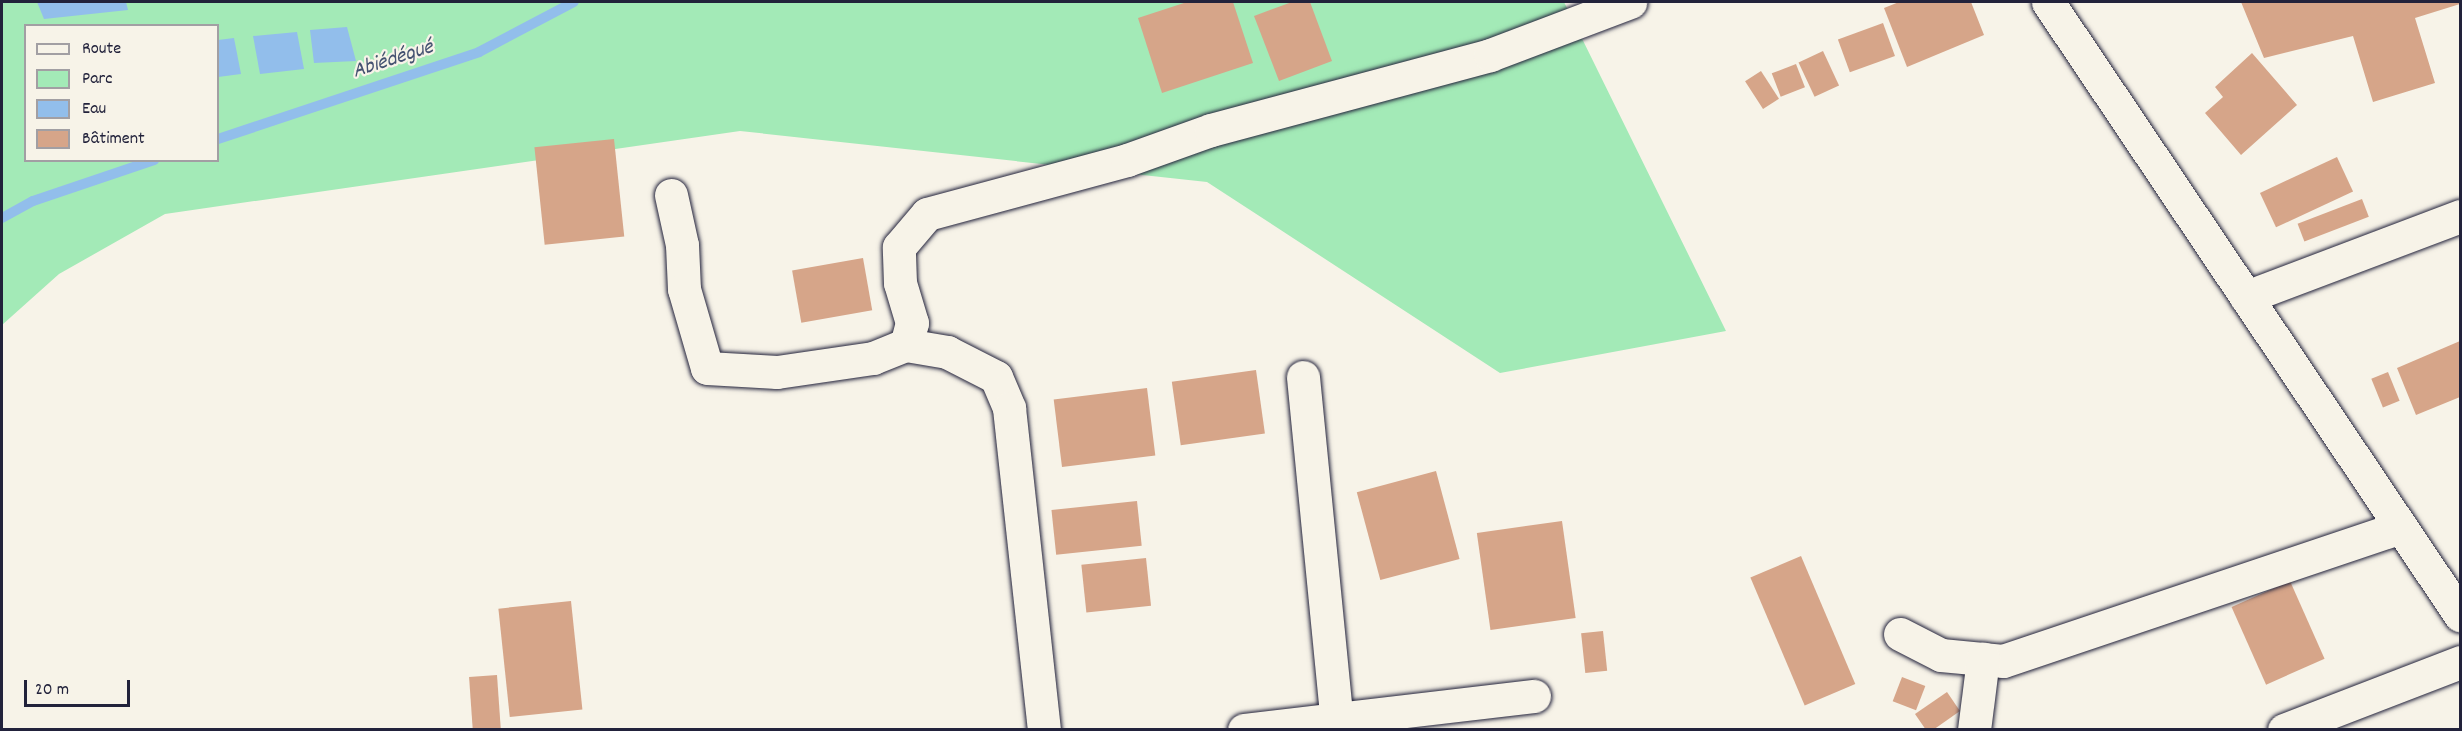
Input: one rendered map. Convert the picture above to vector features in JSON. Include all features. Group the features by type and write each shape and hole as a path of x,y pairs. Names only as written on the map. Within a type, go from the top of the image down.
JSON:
{"street":[{"path":"906,345 912,323 900,283 899,247 927,214 1127,160 1211,130 1491,55 1630,2"},
{"path":"2048,2 2460,615"},
{"path":"671,195 682,244 684,289 707,368 743,373 822,368 873,358 906,345 946,352 996,377 1009,408 1044,729"},
{"path":"2246,297 2460,216"},
{"path":"1303,377 1337,722"},
{"path":"1900,634 1941,655 2003,661 2401,527"},
{"path":"1974,729 1983,659"},
{"path":"2284,729 2460,662"},
{"path":"1244,729 1284,722 1337,722 1534,696"}],"green space":[{"path":"2,2 1564,2 1726,331 1500,373 1207,182 740,131 165,214 59,274 2,325"}],"water":[{"path":"37,2 126,2 128,10 44,19"},
{"path":"347,27 356,61 314,63 310,30"},
{"path":"297,32 304,69 260,74 253,36"},
{"path":"234,38 241,74 219,77 219,40"}],"building":[{"path":"1187,2 1233,2 1253,63 1162,93 1138,18"},
{"path":"1292,2 1310,2 1332,61 1279,81 1254,16"},
{"path":"1899,2 1971,2 1984,35 1907,67 1884,8"},
{"path":"2241,2 2460,2 2460,4 2415,18 2435,83 2373,102 2353,36 2264,58"},
{"path":"1883,23 1895,56 1850,72 1838,39"},
{"path":"1823,51 1839,85 1815,97 1799,62"},
{"path":"2252,53 2297,105 2241,155 2205,113 2223,97 2215,87"},
{"path":"1796,64 1805,87 1781,97 1772,73"},
{"path":"1761,71 1779,99 1763,109 1745,81"},
{"path":"614,139 624,236 545,245 534,147"},
{"path":"2337,157 2353,191 2276,227 2260,193"},
{"path":"2362,199 2369,217 2304,241 2298,224"},
{"path":"863,258 872,310 801,323 792,271"},
{"path":"2460,341 2460,397 2416,415 2397,368"},
{"path":"1256,370 1265,433 1181,445 1172,382"},
{"path":"2388,372 2400,401 2383,407 2371,379"},
{"path":"1147,388 1155,455 1062,467 1054,399"},
{"path":"1436,471 1460,559 1380,580 1357,492"},
{"path":"1137,501 1142,546 1056,555 1051,510"},
{"path":"1562,521 1576,618 1490,630 1477,533"},
{"path":"1801,556 1855,684 1805,705 1750,577"},
{"path":"1146,558 1151,606 1086,613 1081,565"},
{"path":"2290,581 2325,659 2266,685 2232,607"},
{"path":"571,601 582,709 510,717 498,609"},
{"path":"1603,631 1607,671 1585,673 1581,633"},
{"path":"497,675 501,730 473,730 469,677"},
{"path":"1902,677 1925,686 1916,710 1893,701"},
{"path":"1947,692 1960,711 1933,730 1926,730 1915,714"}],"waterway":[{"name":"Abiédégué","path":"219,139 479,52 574,2"},
{"name":"Abiédégué","path":"2,218 33,201 148,162"}]}
